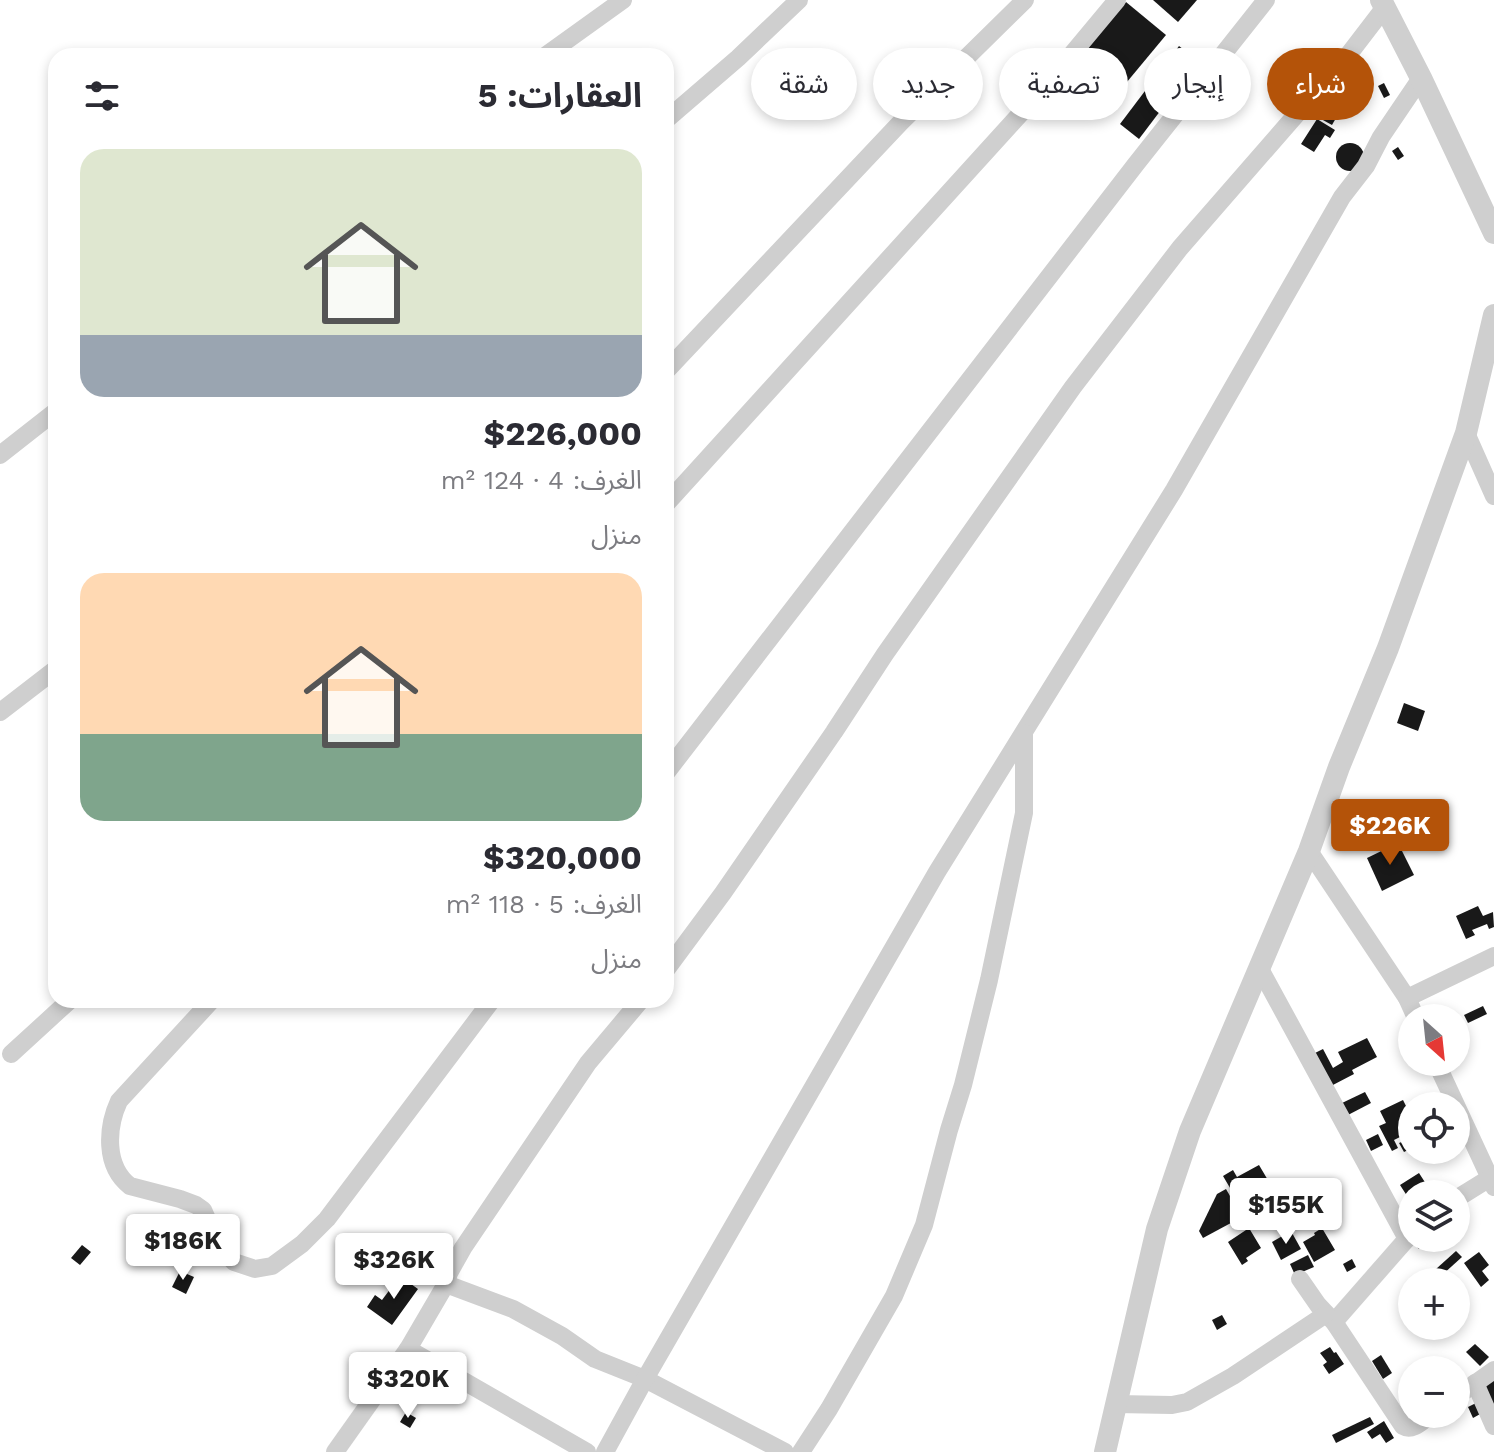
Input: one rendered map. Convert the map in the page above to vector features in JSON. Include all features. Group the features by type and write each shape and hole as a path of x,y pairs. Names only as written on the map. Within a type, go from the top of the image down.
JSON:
{"street":[{"path":"556,48 623,0"},
{"path":"674,113 799,0"},
{"path":"674,363 901,122 1025,0"},
{"path":"674,495 1042,90 1117,0"},
{"path":"674,763 1126,176 1266,0"},
{"path":"674,959 1073,387 1180,248 1349,54 1383,4 1494,233"},
{"path":"605,1452 937,872 1174,490 1342,197 1366,166 1381,137 1421,78"},
{"path":"1105,1452 1157,1229 1190,1131 1309,851 1339,767 1388,648 1466,433 1494,315"},
{"path":"0,455 48,417"},
{"path":"1466,433 1494,496"},
{"path":"0,712 48,675"},
{"path":"801,1452 894,1296 924,1225 986,994 1024,813 1024,733"},
{"path":"1309,851 1410,1004"},
{"path":"1407,998 1494,956"},
{"path":"1259,967 1398,1216"},
{"path":"11,1054 61,1008"},
{"path":"205,1008 119,1101 113,1114 109,1138 114,1162 124,1182 196,1205 203,1210 218,1244 234,1262 255,1269 272,1266 302,1244 327,1219 486,1008"},
{"path":"335,1452 408,1349 463,1248 588,1063 634,1008"},
{"path":"1442,1076 1492,1183 1470,1193"},
{"path":"1116,1404 1172,1405 1187,1402 1330,1318 1398,1247"},
{"path":"1300,1279 1398,1419"},
{"path":"446,1284 513,1309 562,1336 595,1359 645,1379 785,1452"},
{"path":"408,1349 587,1452"},
{"path":"1470,1387 1494,1370"},
{"path":"1475,1383 1494,1426"}],"building":[{"path":"1153,0 1197,0 1178,22"},
{"path":"1126,2 1166,35 1155,48 1144,48 1144,61 1128,81 1128,48 1087,48"},
{"path":"1384,83 1390,95 1384,98 1378,86"},
{"path":"1144,92 1144,120 1153,120 1139,139 1120,124 1128,120 1128,113"},
{"path":"1316,120 1335,130 1330,138 1325,135 1314,152 1301,144"},
{"path":"1350,143 1360,147 1364,157 1360,167 1350,171 1340,167 1336,157 1340,147"},
{"path":"1398,147 1404,156 1398,160 1392,151"},
{"path":"1404,703 1425,711 1418,731 1397,723"},
{"path":"1398,843 1414,875 1382,891 1367,858"},
{"path":"1478,906 1483,916 1493,912 1494,927 1489,929 1487,924 1472,930 1475,935 1466,939 1456,916"},
{"path":"1483,1006 1487,1014 1470,1022 1470,1012"},
{"path":"1367,1038 1377,1057 1331,1086 1315,1053 1323,1049 1333,1068 1343,1062 1338,1052"},
{"path":"1365,1092 1371,1103 1348,1115 1342,1103"},
{"path":"1398,1102 1398,1138 1394,1140 1398,1148 1392,1151 1379,1126 1386,1123 1380,1111"},
{"path":"1378,1134 1383,1145 1371,1151 1366,1140"},
{"path":"1259,1165 1275,1192 1243,1210 1223,1176 1233,1170 1237,1177"},
{"path":"1419,1173 1424,1180 1408,1180"},
{"path":"1226,1189 1242,1217 1203,1238 1199,1231 1217,1194"},
{"path":"1301,1192 1305,1201 1298,1205 1293,1197"},
{"path":"1249,1228 1261,1248 1246,1258 1248,1261 1242,1265 1228,1242"},
{"path":"1322,1228 1335,1250 1314,1262 1303,1242"},
{"path":"1291,1231 1301,1249 1281,1260 1272,1242"},
{"path":"82,1245 91,1252 80,1265 71,1258"},
{"path":"1455,1252 1462,1257 1450,1268 1437,1268"},
{"path":"1479,1252 1489,1265 1482,1271 1489,1280 1481,1287 1464,1263"},
{"path":"1308,1255 1314,1267 1295,1275 1290,1264"},
{"path":"1352,1259 1356,1267 1347,1272 1343,1264"},
{"path":"180,1271 194,1277 186,1294 172,1287"},
{"path":"400,1276 418,1289 392,1325 367,1307 375,1295 382,1300"},
{"path":"1222,1315 1227,1324 1217,1330 1212,1320"},
{"path":"1475,1344 1489,1357 1480,1366 1466,1352"},
{"path":"1330,1347 1344,1364 1329,1374 1323,1365 1327,1362 1320,1353"},
{"path":"1381,1355 1392,1373 1383,1379 1372,1361"},
{"path":"1494,1379 1494,1408 1484,1385"},
{"path":"1476,1403 1482,1413 1473,1418 1470,1406"},
{"path":"406,1412 416,1418 410,1428 400,1422"},
{"path":"1370,1417 1374,1424 1336,1443 1332,1435"},
{"path":"1384,1421 1394,1438 1386,1443 1380,1434 1372,1439 1367,1432"}]}
